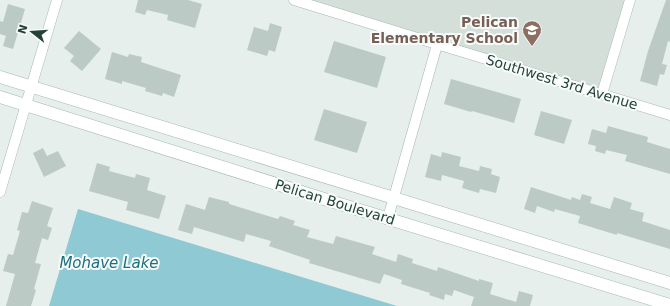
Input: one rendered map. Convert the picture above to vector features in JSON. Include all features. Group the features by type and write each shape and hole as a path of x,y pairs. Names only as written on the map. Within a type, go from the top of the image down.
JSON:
{"street":[{"path":"0,192 57,0"},
{"name":"Southwest 3rd Avenue","path":"294,0 437,45 670,114"},
{"path":"602,94 630,0"},
{"path":"388,218 437,45"},
{"name":"Pelican Boulevard","path":"0,77 670,283"},
{"name":"Pelican Boulevard","path":"0,97 224,168 670,304"}],"shaded area":[{"name":"Pelican Elementary School","path":"294,0 630,0 602,94"}],"water":[{"name":"Mohave Lake","path":"78,209 397,306 49,306"}],"building":[{"path":"138,0 188,0 202,4 195,28 167,20 168,15 147,10 145,15 135,12"},
{"path":"666,0 670,0 670,42 668,41 662,64 667,65 664,75 660,74 657,86 640,81 648,51"},
{"path":"8,4 25,9 13,49 3,46 6,36 0,34 0,21 3,22"},
{"path":"270,23 282,27 275,52 269,50 267,56 247,50 254,27 268,31"},
{"path":"79,31 101,49 82,71 70,61 74,56 64,48"},
{"path":"334,41 386,57 377,88 324,72"},
{"path":"112,52 128,57 129,54 142,57 141,62 181,75 174,97 163,93 162,96 145,91 146,88 122,81 122,84 105,79"},
{"path":"451,79 521,99 514,123 444,104"},
{"path":"324,109 367,122 357,153 314,140"},
{"path":"541,111 572,120 564,144 534,135"},
{"path":"608,126 648,137 647,142 670,149 670,174 625,161 627,155 606,150 605,154 595,151 596,146 588,144 592,129 606,133"},
{"path":"43,148 47,156 58,151 66,166 44,177 33,153"},
{"path":"442,152 461,157 459,166 479,171 480,166 492,169 491,174 500,177 496,193 480,189 479,193 462,188 464,181 442,175 441,181 425,177 431,154 441,157"},
{"path":"97,163 110,167 109,171 135,178 136,174 150,178 147,190 166,196 159,219 126,210 128,202 89,191"},
{"path":"531,187 571,200 572,197 580,200 582,194 592,197 590,203 610,209 614,197 632,203 630,209 644,213 642,221 670,230 670,249 578,223 580,216 555,209 554,212 537,206 535,213 524,209"},
{"path":"209,197 229,202 229,204 278,219 280,216 295,221 293,225 310,230 307,237 333,244 336,236 375,247 372,254 396,262 398,254 413,259 412,263 437,271 438,267 479,281 479,279 493,283 490,294 516,302 519,291 533,295 530,306 471,306 474,297 454,290 452,296 445,294 444,300 429,295 430,293 401,284 402,280 384,274 380,284 309,263 310,260 269,246 271,241 246,234 244,242 194,227 192,234 178,230 186,204 205,210"},
{"path":"32,201 53,208 47,226 52,228 48,240 42,238 35,263 41,264 31,306 6,306 15,274 3,271 8,254 13,255 20,231 17,230 22,212 28,213"}],"place":[{"name":"Pelican Elementary School","path":"532,47"}]}
